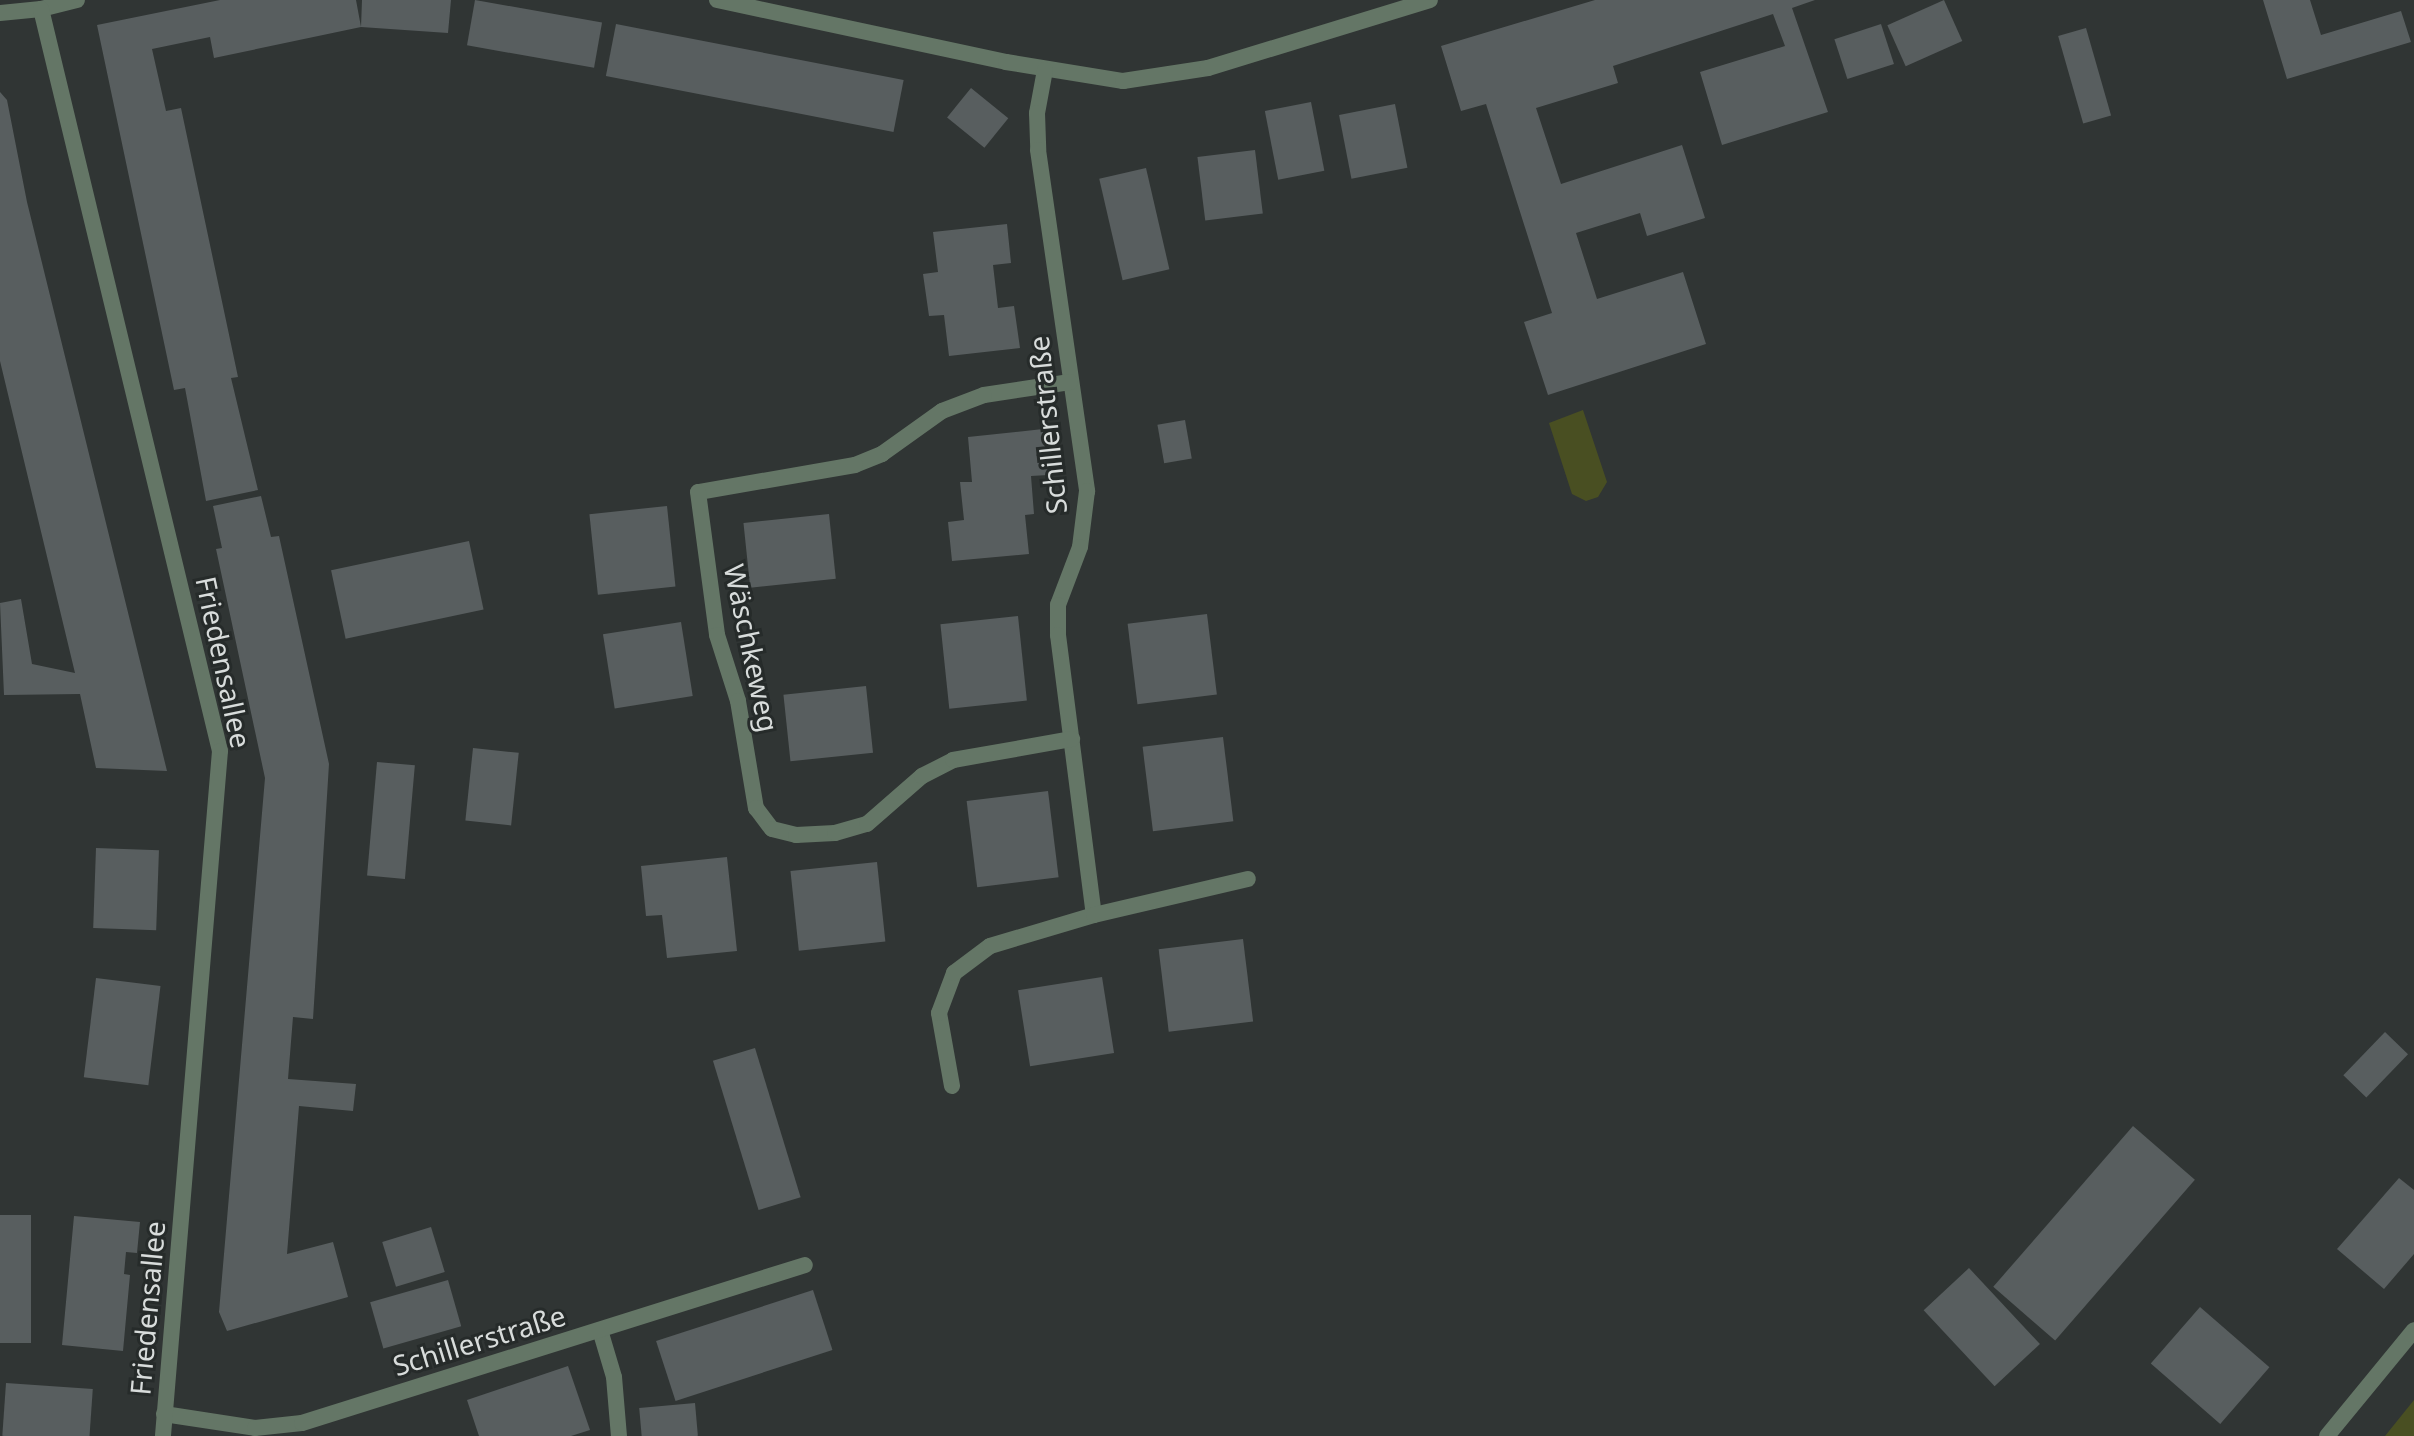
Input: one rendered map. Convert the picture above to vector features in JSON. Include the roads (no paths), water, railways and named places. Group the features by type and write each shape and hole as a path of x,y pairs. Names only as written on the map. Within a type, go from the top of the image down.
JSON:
{"street":[{"path":"0,13 41,9 77,0"},
{"path":"717,0 1045,70 1123,81 1168,78 1430,0"},
{"name":"Friedensallee","path":"41,9 220,751 163,1436"},
{"name":"Schillerstraße","path":"1045,70 1037,131 1087,491 1080,547 1058,605 1094,915"},
{"name":"Wäschkeweg","path":"1070,382 970,400 942,411 882,454 855,465 698,492 717,635 738,701 756,808 772,829 809,834 867,824 922,776 953,760 985,750 1072,739"},
{"path":"952,1086 939,1013 954,973 990,946 1094,915 1248,879"},
{"name":"Schillerstraße","path":"164,1414 255,1428 302,1423 805,1265"},
{"path":"600,1330 614,1377 619,1436"},
{"path":"2327,1436 2414,1330"}]}
